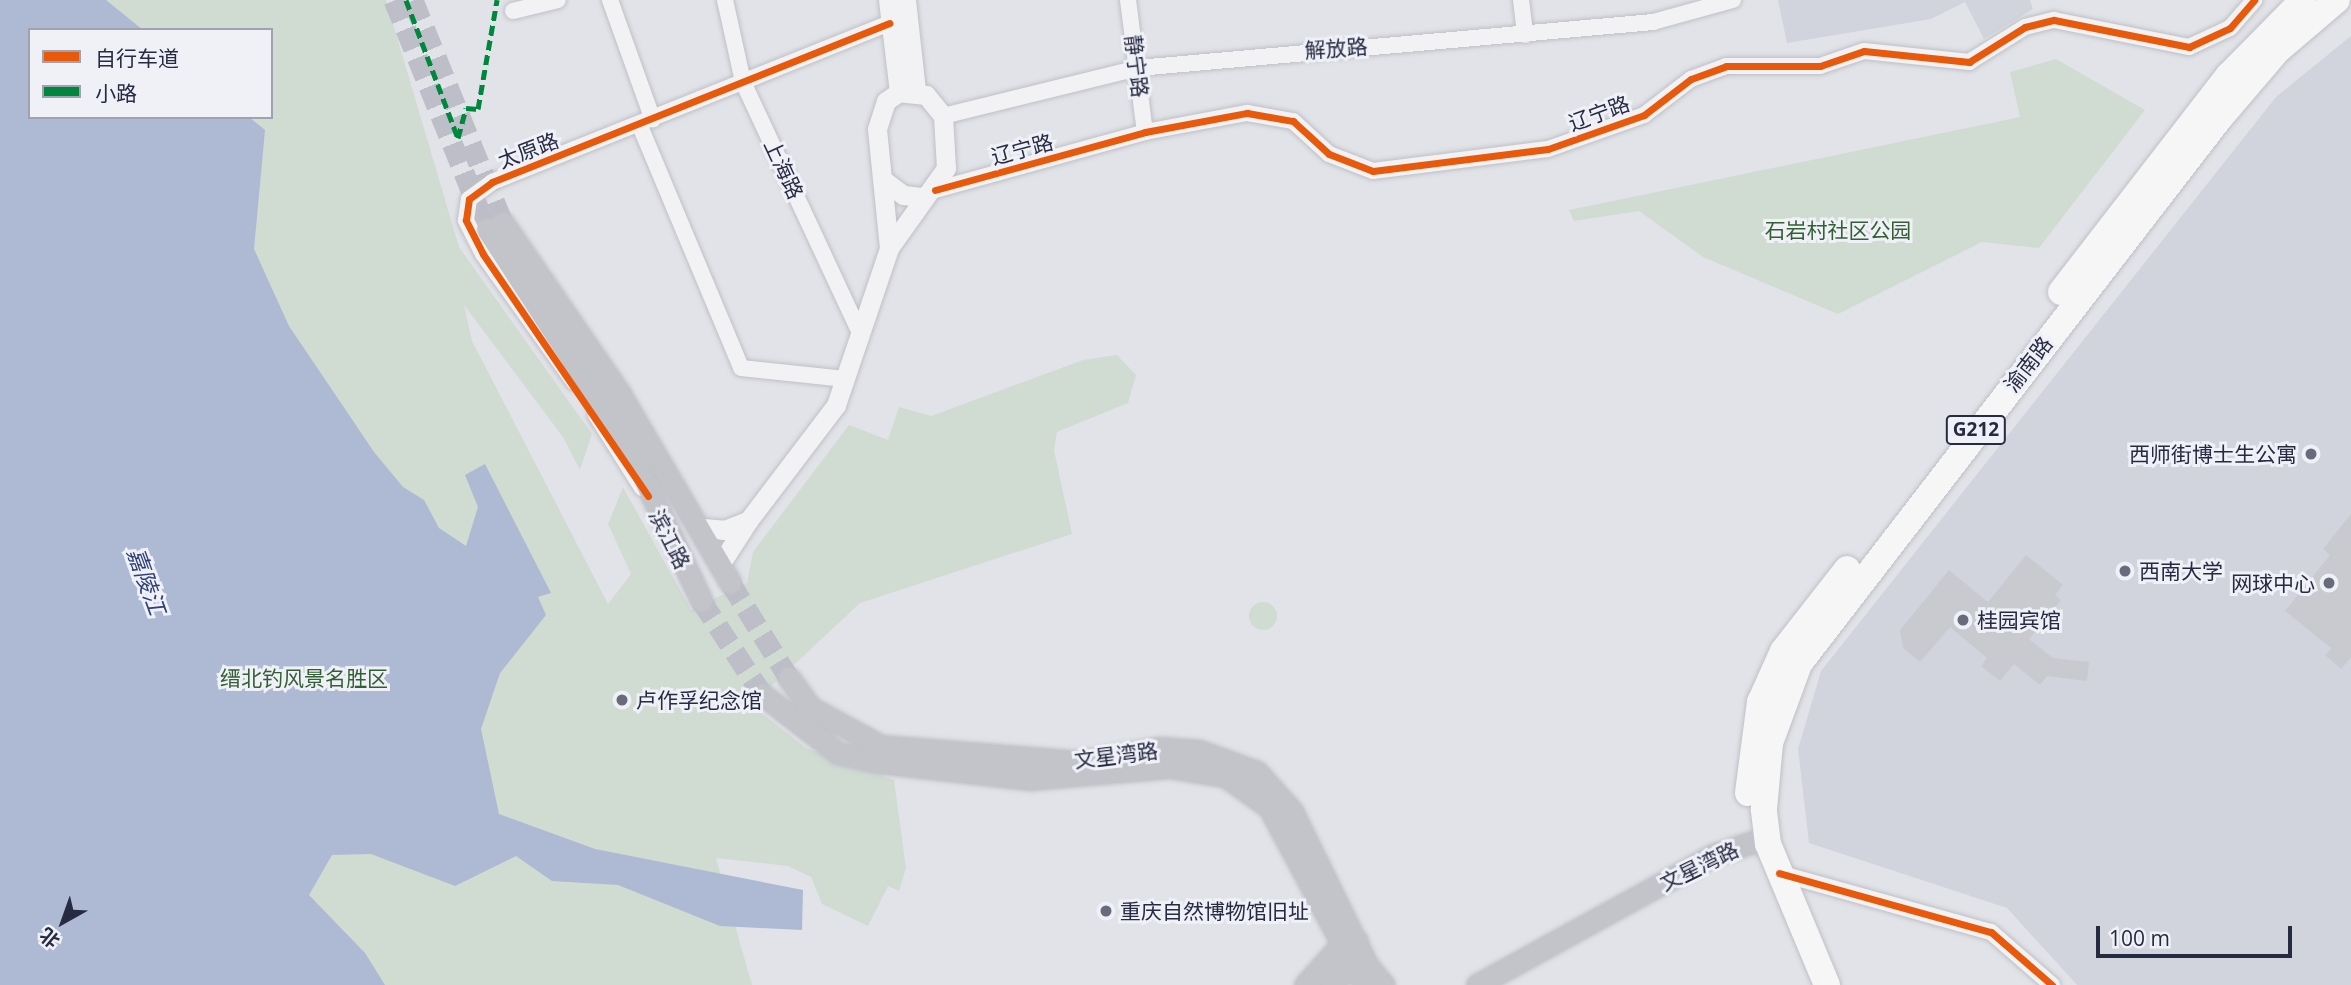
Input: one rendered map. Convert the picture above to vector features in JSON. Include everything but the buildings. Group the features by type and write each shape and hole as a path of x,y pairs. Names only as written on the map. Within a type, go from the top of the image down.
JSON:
{"highway":[{"name":"渝南路","path":"1793,924 1760,847 1751,737 1783,651 2212,95 2302,0"},
{"name":"渝南路","path":"1793,924 1779,873 1760,847 1770,743 1799,664 2219,119 2278,50 2337,0"},
{"name":"G212","path":"1793,924 1813,985"},
{"name":"G212","path":"1793,924 1826,985"}],"main road":[{"name":"滨江路","path":"701,600 648,496 632,451 495,226 703,528 726,572"},
{"name":"文星湾路","path":"789,678 811,708 881,746 1079,762 1160,748 1231,759 1257,772 1292,811 1365,985"},
{"name":"文星湾路","path":"762,695 838,753 877,762 1030,779 1169,767 1225,776 1269,807 1350,950 1384,985"},
{"name":"文星湾路","path":"1477,985 1713,855 1760,847"},
{"name":"文星湾路","path":"1503,985 1708,870 1760,847"},
{"path":"1305,985 1350,950"},
{"path":"1332,985 1350,950"}],"street":[{"path":"513,11 558,0"},
{"path":"610,0 647,123 741,368 845,379"},
{"name":"上海路","path":"725,0 743,82 860,333"},
{"path":"726,572 748,521 836,405 889,248 946,168 943,116 908,92 890,23 888,0"},
{"path":"906,0 908,92"},
{"name":"静宁路","path":"1128,0 1145,132"},
{"path":"1521,0 1525,35"},
{"name":"解放路","path":"943,116 1138,68 1653,22 1733,0"},
{"name":"辽宁路","path":"928,194 1145,132 1271,112 1293,121 1329,154 1373,171 1548,149 1644,115 1691,79 1726,66 1820,66 1864,51 1969,62 2025,27 2054,20 2189,47 2230,28 2255,0"},
{"name":"太原路","path":"648,496 512,299 466,220 469,200 492,182 647,123 890,23"},
{"path":"889,248 878,114 908,92"},
{"path":"882,179 903,195 928,194"},
{"path":"703,528 724,530 748,521"},
{"path":"1779,873 1991,932 2052,985"}],"shaded area":[{"path":"1778,0 2030,0 2033,9 1984,39 1965,2 1931,19 1787,43"},
{"name":"西南大学","path":"2351,36 2351,985 2077,985 2007,908 1809,843 1798,749 1821,671 2276,97"}],"green space":[{"name":"缙北钓风景名胜区","path":"0,0 386,0 459,247 592,434 580,470 563,437 464,305 472,341 608,604 631,574 608,524 623,487 691,610 747,583 753,552 849,425 888,440 899,407 931,416 1083,360 1117,355 1136,375 1128,403 1057,432 1054,450 1072,534 860,603 751,705 806,748 894,780 906,868 899,891 888,886 868,926 822,904 811,877 788,866 716,858 752,985 0,985"},
{"name":"石岩村社区公园","path":"2056,59 2145,110 2039,248 1982,242 1838,314 1703,257 1639,211 1574,221 1569,210 2020,117 2010,72"},
{"path":"1263,602 1273,606 1277,616 1273,626 1263,630 1253,626 1249,616 1253,606"}],"water":[{"name":"缙北钓风景名胜区","path":"0,0 106,0 141,28 28,28 28,119 251,119 265,130 254,249 289,326 374,452 403,487 424,500 439,528 466,546 478,507 465,475 485,464 551,593 538,597 546,615 500,673 481,729 499,814 595,849 803,890 802,930 720,926 618,885 552,881 516,856 455,886 371,854 332,855 309,895 365,953 385,985 0,985"}],"tunnel":[{"path":"394,0 487,229"},
{"path":"413,0 503,223"},
{"path":"730,582 789,678"},
{"path":"701,600 763,695"}],"marked path":[{"path":"406,0 458,138"},
{"path":"458,138 466,108 478,109 497,0"}],"cycle path":[{"path":"935,190 1145,132 1247,113 1293,121 1329,154 1373,171 1548,149 1644,115 1691,79 1726,66 1820,66 1864,51 1969,62 2025,27 2054,20 2189,47 2230,28 2254,0"},
{"path":"648,496 483,254 466,220 469,199 492,182 889,23"},
{"path":"1779,873 1991,932 2052,985"}],"place":[{"name":"西师街博士生公寓","path":"2311,454"},
{"name":"西南大学","path":"2125,571"},
{"name":"网球中心","path":"2329,583"},
{"name":"桂园宾馆","path":"1963,620"},
{"name":"卢作孚纪念馆","path":"622,700"},
{"name":"重庆自然博物馆旧址","path":"1106,911"}],"water label":[{"name":"嘉陵江","path":"147,581"}]}
